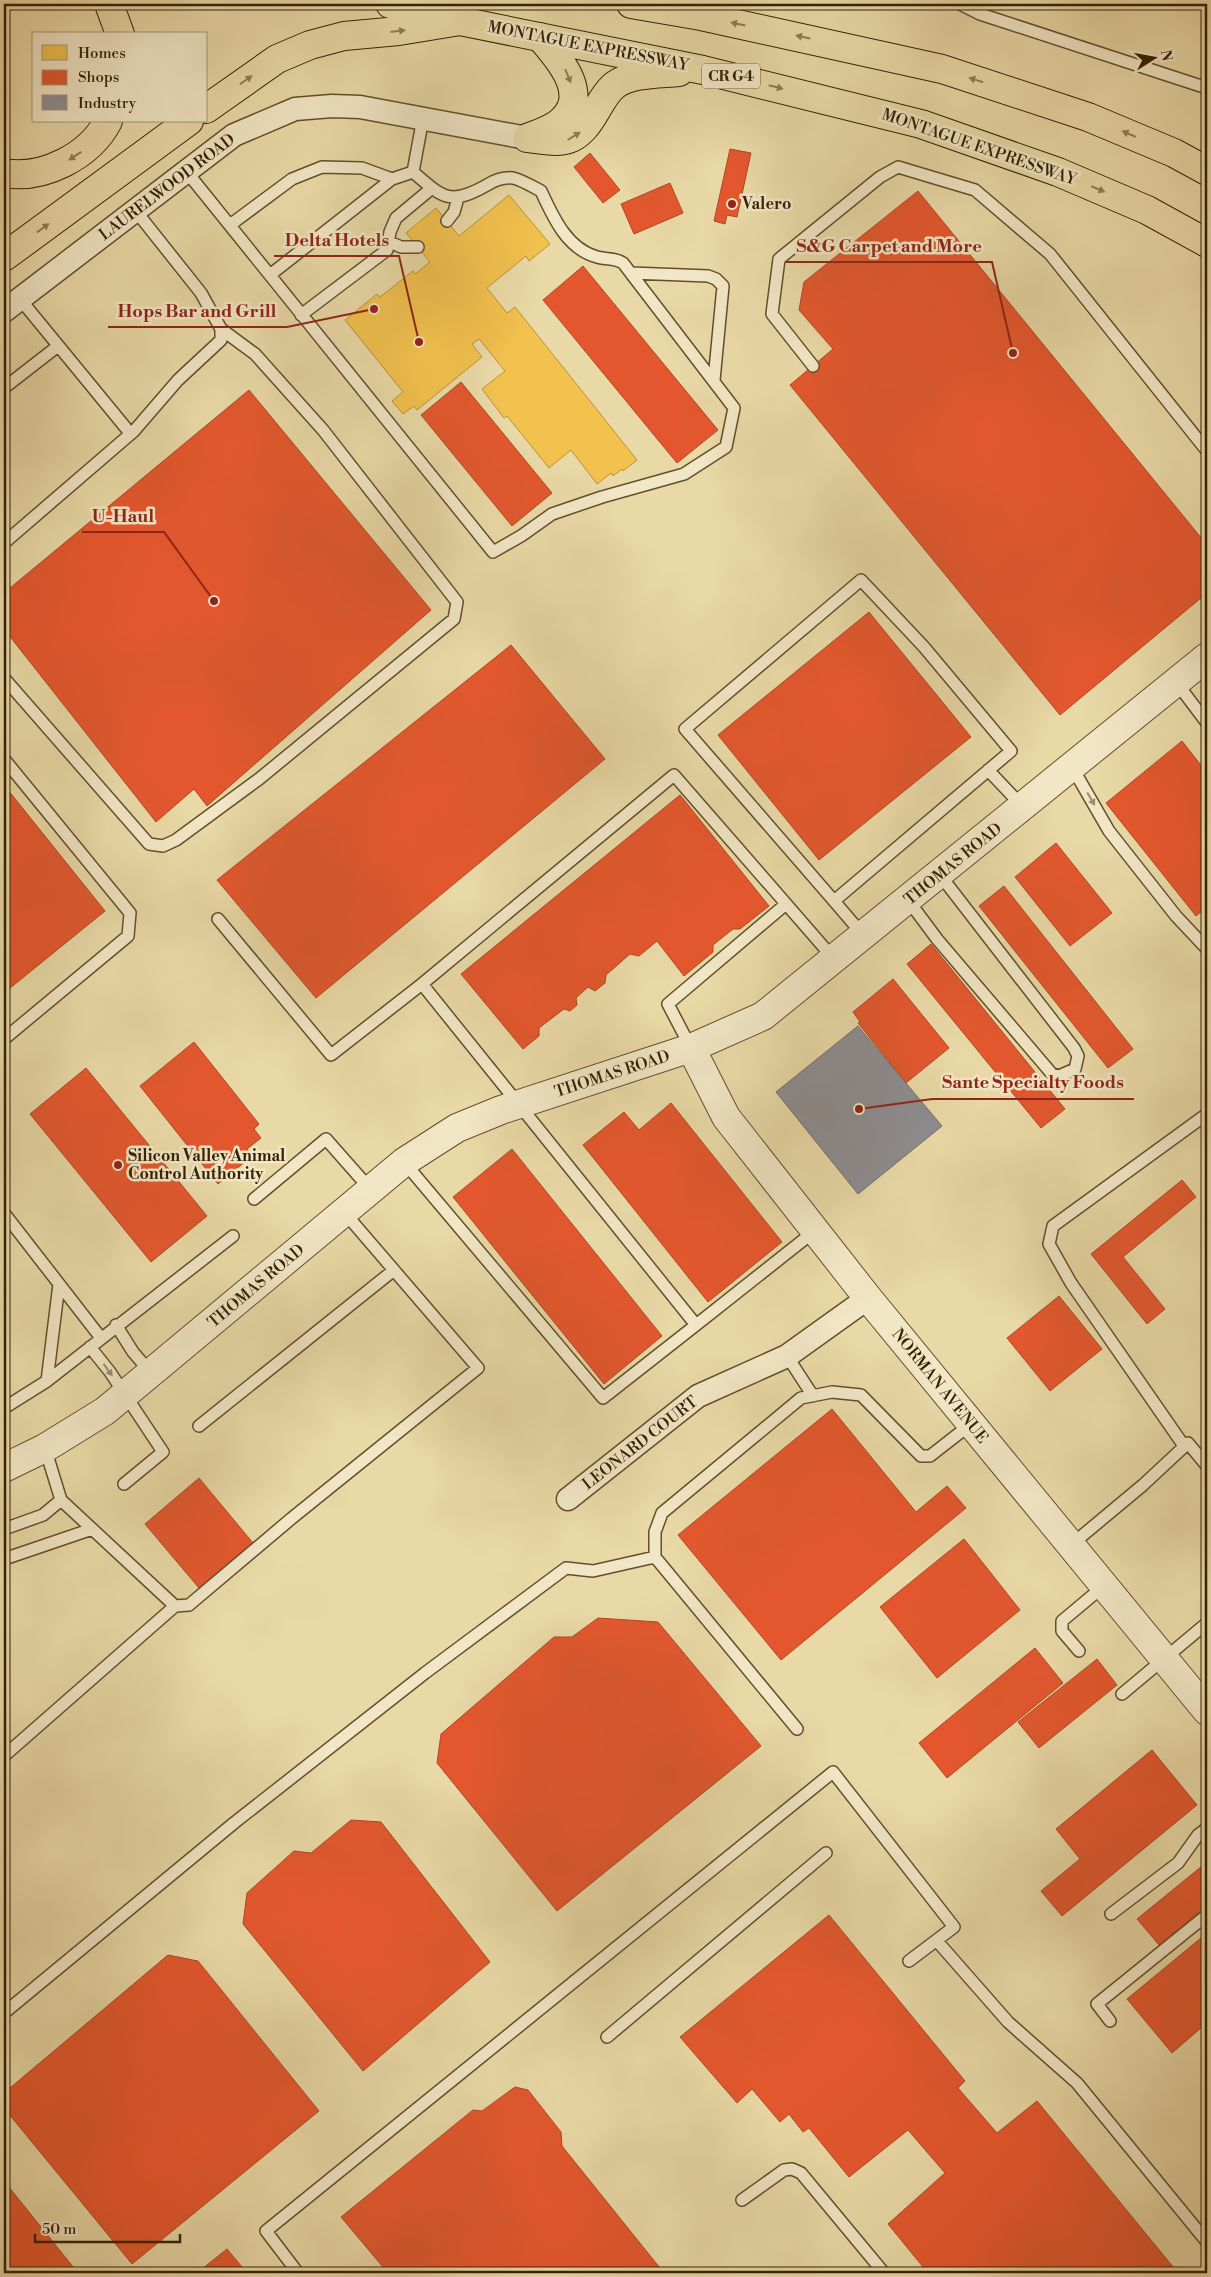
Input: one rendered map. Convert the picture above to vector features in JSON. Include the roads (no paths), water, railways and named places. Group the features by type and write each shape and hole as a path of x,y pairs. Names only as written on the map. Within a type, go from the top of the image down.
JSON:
{"highway":[{"path":"108,4 119,32"},
{"name":"MONTAGUE EXPRESSWAY","path":"390,4 460,21 703,70 921,124 1058,172 1148,210 1207,243"},
{"path":"631,4 692,10 942,68 1088,117 1174,153 1207,171"},
{"path":"208,107 278,59 310,45 344,36 399,31 460,21"},
{"path":"527,138 560,122 570,108 573,96 569,75 540,37"},
{"path":"527,138 559,142 570,140 588,124 613,86 623,80 703,70"},
{"path":"4,173 36,172 62,163 79,154 92,143 107,122"},
{"path":"4,257 188,122"}],"street":[{"name":"LAURELWOOD ROAD","path":"12,305 234,135 295,109 332,106 360,107 527,138"},
{"name":"THOMAS ROAD","path":"4,1468 45,1448 105,1412 404,1162 457,1128 518,1104 691,1048 763,1016 940,875 1207,657"},
{"name":"NORMAN AVENUE","path":"691,1048 726,1117 868,1298 1207,1711"},
{"name":"LEONARD COURT","path":"568,1499 698,1396 787,1356 868,1298"}],"lane":[{"path":"960,4 980,14 1207,88"},
{"path":"413,172 423,118"},
{"path":"230,225 292,179 322,167 362,168 392,180"},
{"path":"813,366 772,314 779,259 880,177 898,167 975,190 1050,254 1207,451"},
{"path":"186,171 492,552 521,536 552,514 602,497 684,474 726,447 734,408 714,380 632,273 616,258 598,258 578,248 556,222 541,191 514,178 497,179 458,198 445,196 413,172"},
{"path":"270,275 392,180 413,172"},
{"path":"301,315 387,250 390,242 390,232 396,218 432,188"},
{"path":"447,221 454,212 458,198"},
{"path":"4,678 148,844 163,846 176,840 259,779 454,619 457,602 323,430 255,354 221,329 201,293 135,210"},
{"path":"390,242 401,246 418,248"},
{"path":"632,273 708,276 716,279 723,286 714,380"},
{"path":"12,305 58,346 130,433"},
{"path":"4,543 130,433 178,380 221,340 221,329"},
{"path":"4,388 58,346"},
{"path":"834,900 1011,751 924,647 861,580 685,729 864,936"},
{"path":"1176,682 1207,723"},
{"path":"4,759 130,913 128,936 4,1039"},
{"path":"1072,767 1110,831 1176,916 1207,949"},
{"path":"988,770 1023,807"},
{"path":"218,919 331,1055 422,984 674,775 834,959"},
{"path":"908,900 937,939 1052,1074 1059,1076 1074,1069 1078,1056 1074,1048 940,875"},
{"path":"691,1048 668,1004 786,904"},
{"path":"422,984 696,1325"},
{"path":"1184,1446 1071,1283 1049,1244 1052,1226 1207,1114"},
{"path":"254,1199 326,1139 371,1190"},
{"path":"404,1162 603,1398 816,1230"},
{"path":"4,1756 175,1606 189,1605 292,1518 478,1368 344,1212"},
{"path":"4,1213 101,1338"},
{"path":"4,1408 47,1380 233,1236"},
{"path":"199,1426 394,1270"},
{"path":"47,1380 59,1284"},
{"path":"116,1325 133,1352 151,1373"},
{"path":"90,1346 163,1452 124,1484"},
{"path":"787,1356 813,1396"},
{"path":"797,1728 655,1557 656,1532 662,1513 801,1398 832,1392 861,1395 921,1456 930,1456 971,1424"},
{"path":"1071,1545 1144,1485 1188,1443 1207,1466"},
{"path":"45,1448 61,1500 175,1606"},
{"path":"4,1529 43,1514 61,1500"},
{"path":"4,1559 92,1529"},
{"path":"4,2013 234,1823 425,1673 566,1568 593,1571 655,1557"},
{"path":"1079,1651 1062,1631 1062,1621 1105,1586"},
{"path":"1122,1694 1207,1622"},
{"path":"298,2273 266,2231 833,1772 954,1927 909,1961"},
{"path":"1111,1914 1178,1862 1198,1835 1207,1828"},
{"path":"607,2037 826,1853"},
{"path":"1110,2021 1097,2004 1207,1915"},
{"path":"937,1941 1008,2022 1076,2083 1207,2242"},
{"path":"742,2200 784,2170 792,2169 801,2173 884,2273"}],"place":[{"name":"Valero","path":"732,204"},
{"name":"Hops Bar and Grill","path":"374,309"},
{"name":"Delta Hotels","path":"419,342"},
{"name":"S&G Carpet and More","path":"1013,353"},
{"name":"U-Haul","path":"214,601"},
{"name":"Sante Specialty Foods","path":"859,1109"},
{"name":"Silicon Valley Animal Control Authority","path":"118,1165"}]}
